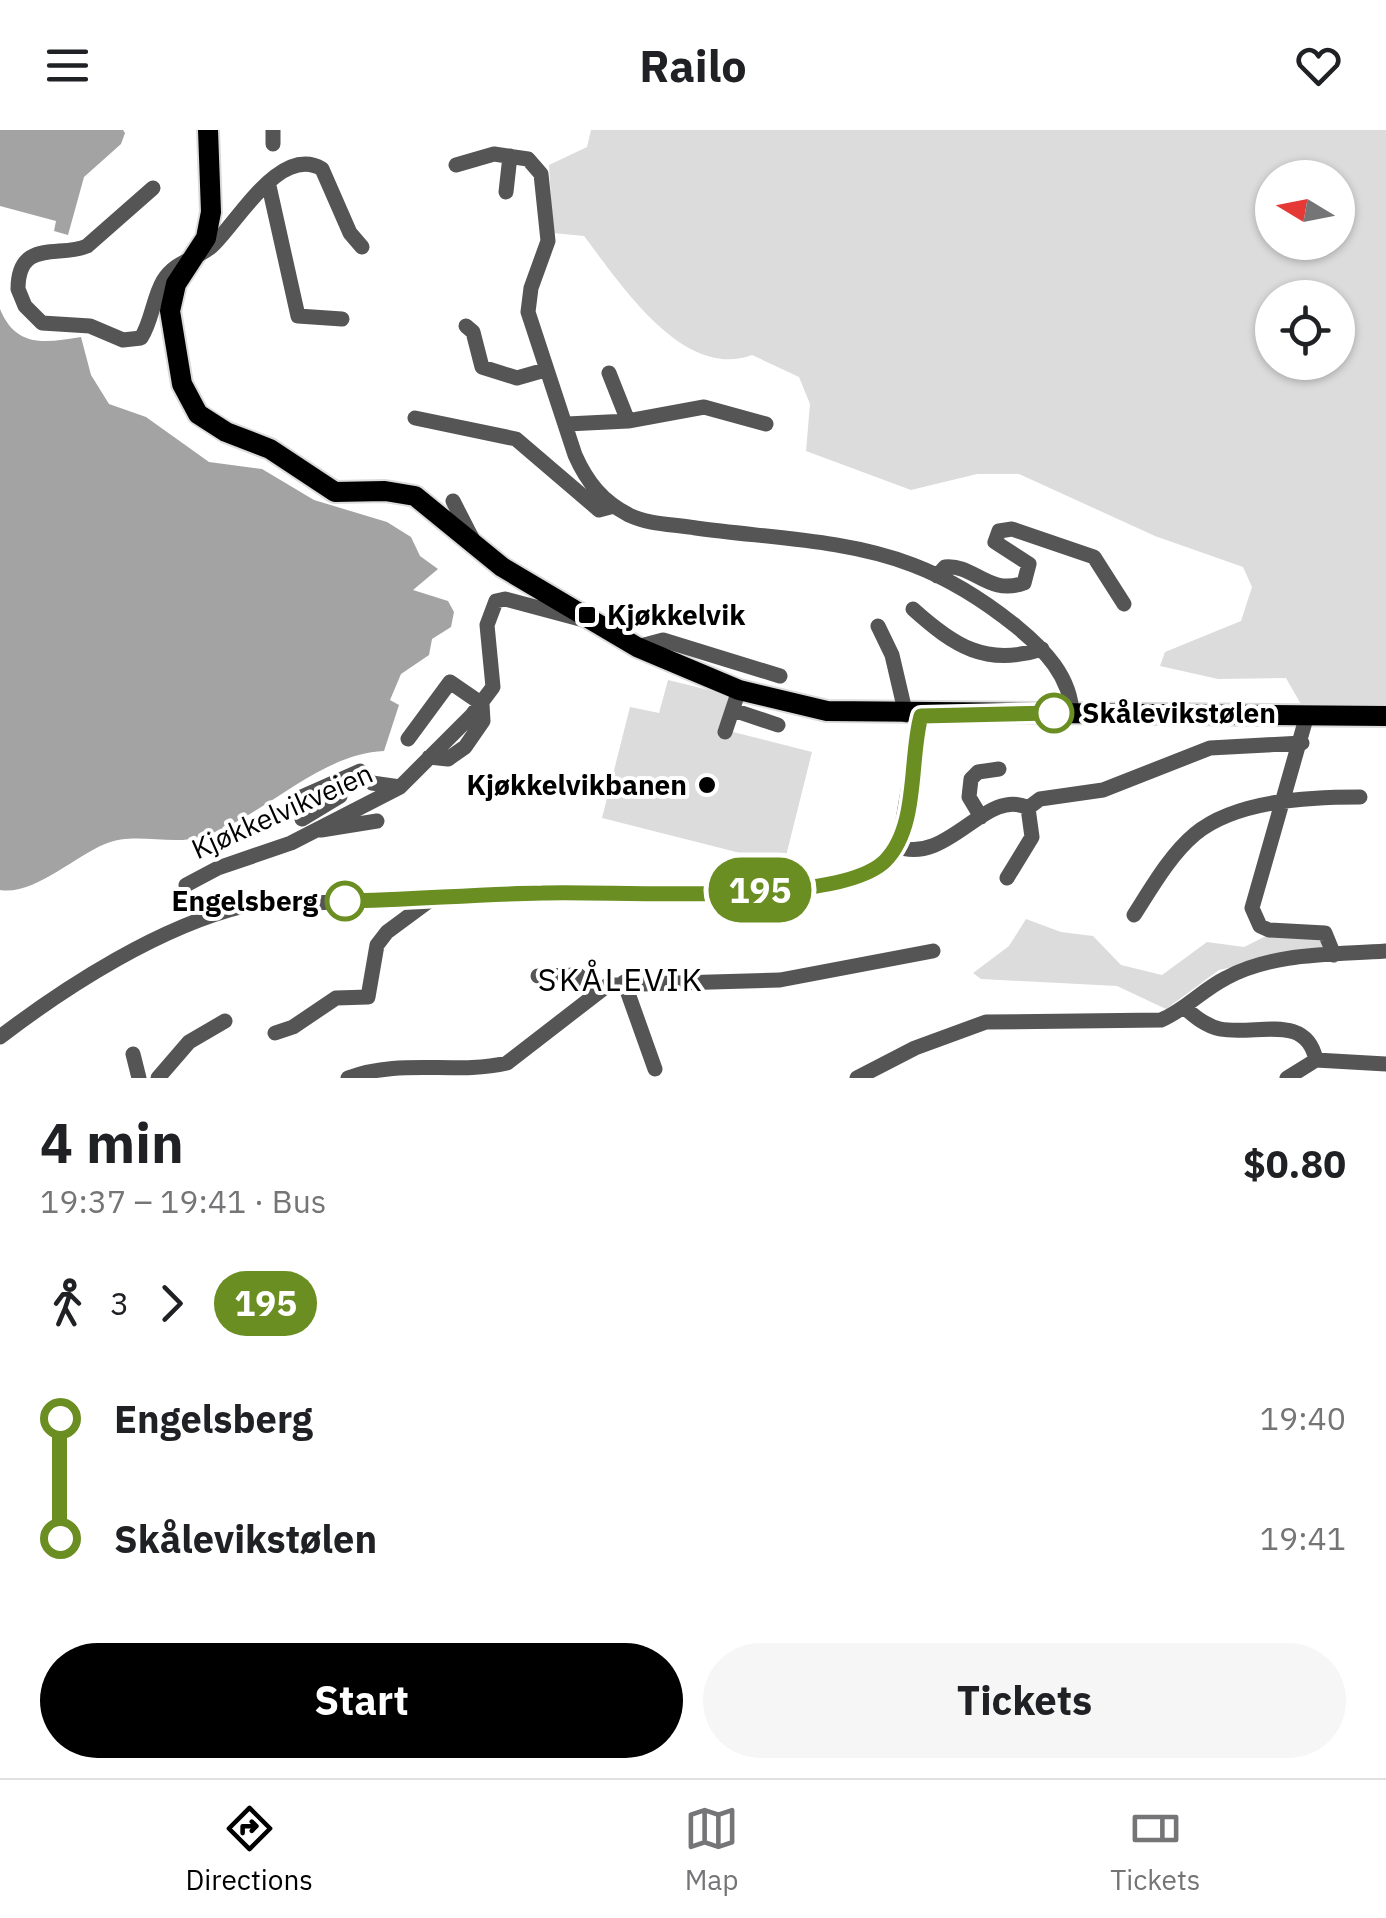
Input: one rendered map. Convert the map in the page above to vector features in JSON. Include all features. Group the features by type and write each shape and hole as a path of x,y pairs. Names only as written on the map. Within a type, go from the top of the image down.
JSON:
{"main road":[{"path":"208,130 212,212 206,238 176,284 170,327 182,384 198,414 226,432 270,449 335,492 414,496 502,567 599,626 738,701 914,715 1386,716"}],"street":[{"path":"456,165 494,154 534,163 545,191 547,249 531,288 528,312 584,476 614,506 646,521 855,550 938,576 1001,614 1042,649 1068,690 1072,714"},
{"path":"506,192 510,156"},
{"path":"342,318 298,316 269,186 272,178 302,166 319,166 350,233 362,246"},
{"path":"153,188 87,246 74,252 46,250 28,261 18,280 24,306 42,323 90,326 134,340 144,334 164,280 180,261 211,247 255,192 269,186"},
{"path":"466,326 473,332 482,367 516,378 545,370"},
{"path":"610,373 628,420"},
{"path":"567,424 628,420 704,407 766,424"},
{"path":"415,418 516,439 600,510 614,506"},
{"path":"453,501 475,544"},
{"path":"938,576 945,568 956,566 988,584 1024,583 1029,564 996,542 998,532 1012,529 1094,557 1124,604"},
{"path":"408,738 450,682 482,704 494,678 487,625 496,601 505,599 599,626"},
{"path":"912,608 953,641 988,657 1042,649"},
{"path":"0,1037 101,971 208,914 294,901 800,889 858,878 882,864 896,846 904,826 914,715 878,626"},
{"path":"637,647 662,640 780,676"},
{"path":"725,732 738,701 778,725"},
{"name":"Kjøkkelvikveien","path":"186,885 218,868 321,830 339,816 400,787 482,704"},
{"path":"1307,715 1252,908 1260,926 1325,933 1334,955"},
{"path":"1028,808 1040,799 1103,790 1210,748 1302,743"},
{"name":"Kjøkkelvikveien","path":"299,798 362,770 372,783 400,787"},
{"path":"981,817 969,798 970,778 978,772 999,770"},
{"path":"302,819 340,796 338,780"},
{"path":"1134,915 1159,876 1196,833 1284,799 1360,798"},
{"path":"896,846 929,848 1011,804 1028,808"},
{"path":"1007,878 1032,837 1028,808"},
{"path":"321,830 377,821"},
{"path":"275,1033 293,1027 336,998 368,997 376,945 386,932 433,898"},
{"path":"348,1078 399,1066 486,1068 507,1063 594,992 624,982 780,980 934,950"},
{"path":"858,1078 916,1048 986,1022 1156,1021 1185,1008 1223,979 1255,965 1386,952"},
{"path":"538,976 578,975 594,992"},
{"path":"624,982 655,1069"},
{"path":"1185,1008 1222,1030 1296,1030 1310,1040 1316,1060"},
{"path":"158,1078 172,1071 189,1042 225,1020"},
{"path":"133,1054 139,1078"},
{"path":"1287,1078 1316,1060 1386,1064"}],"shaded area":[{"path":"0,130 125,133 121,144 84,177 68,235 54,231 56,221 0,206"},
{"path":"591,130 1386,130 1386,716 1307,715 1286,678 1218,679 1160,666 1165,652 1241,621 1252,587 1243,567 1155,536 1019,474 977,474 911,490 806,451 810,404 799,377 752,355 726,359 702,354 656,323 584,236 553,233 549,165 587,147"},
{"path":"0,309 14,331 23,337 55,341 81,337 91,375 109,404 146,417 209,462 262,469 314,500 387,522 411,537 420,556 438,569 413,590 448,601 454,612 451,627 432,639 429,655 401,674 390,700 399,705 384,751 360,754 337,763 204,836 117,840 26,887 0,890"},
{"name":"Kjøkkelvikbanen","path":"668,680 729,695 721,729 812,752 784,864 602,818 630,707 659,713"},
{"path":"1026,919 1061,932 1093,936 1121,965 1162,975 1207,942 1244,947 1268,935 1311,933 1323,942 1322,948 1219,970 1166,1009 1117,986 981,979 973,973 1009,946"}],"bus line":[{"name":"195","path":"345,901 542,892 775,890 858,878 888,858 904,826 921,716 1054,713"}],"place":[{"name":"Kjøkkelvik","path":"587,615"},
{"name":"Skålevikstølen","path":"1054,713"},
{"name":"Kjøkkelvikbanen","path":"707,785"},
{"name":"Engelsberg","path":"345,901"}],"district":[{"name":"SKÅLEVIK","path":"621,980"}]}
